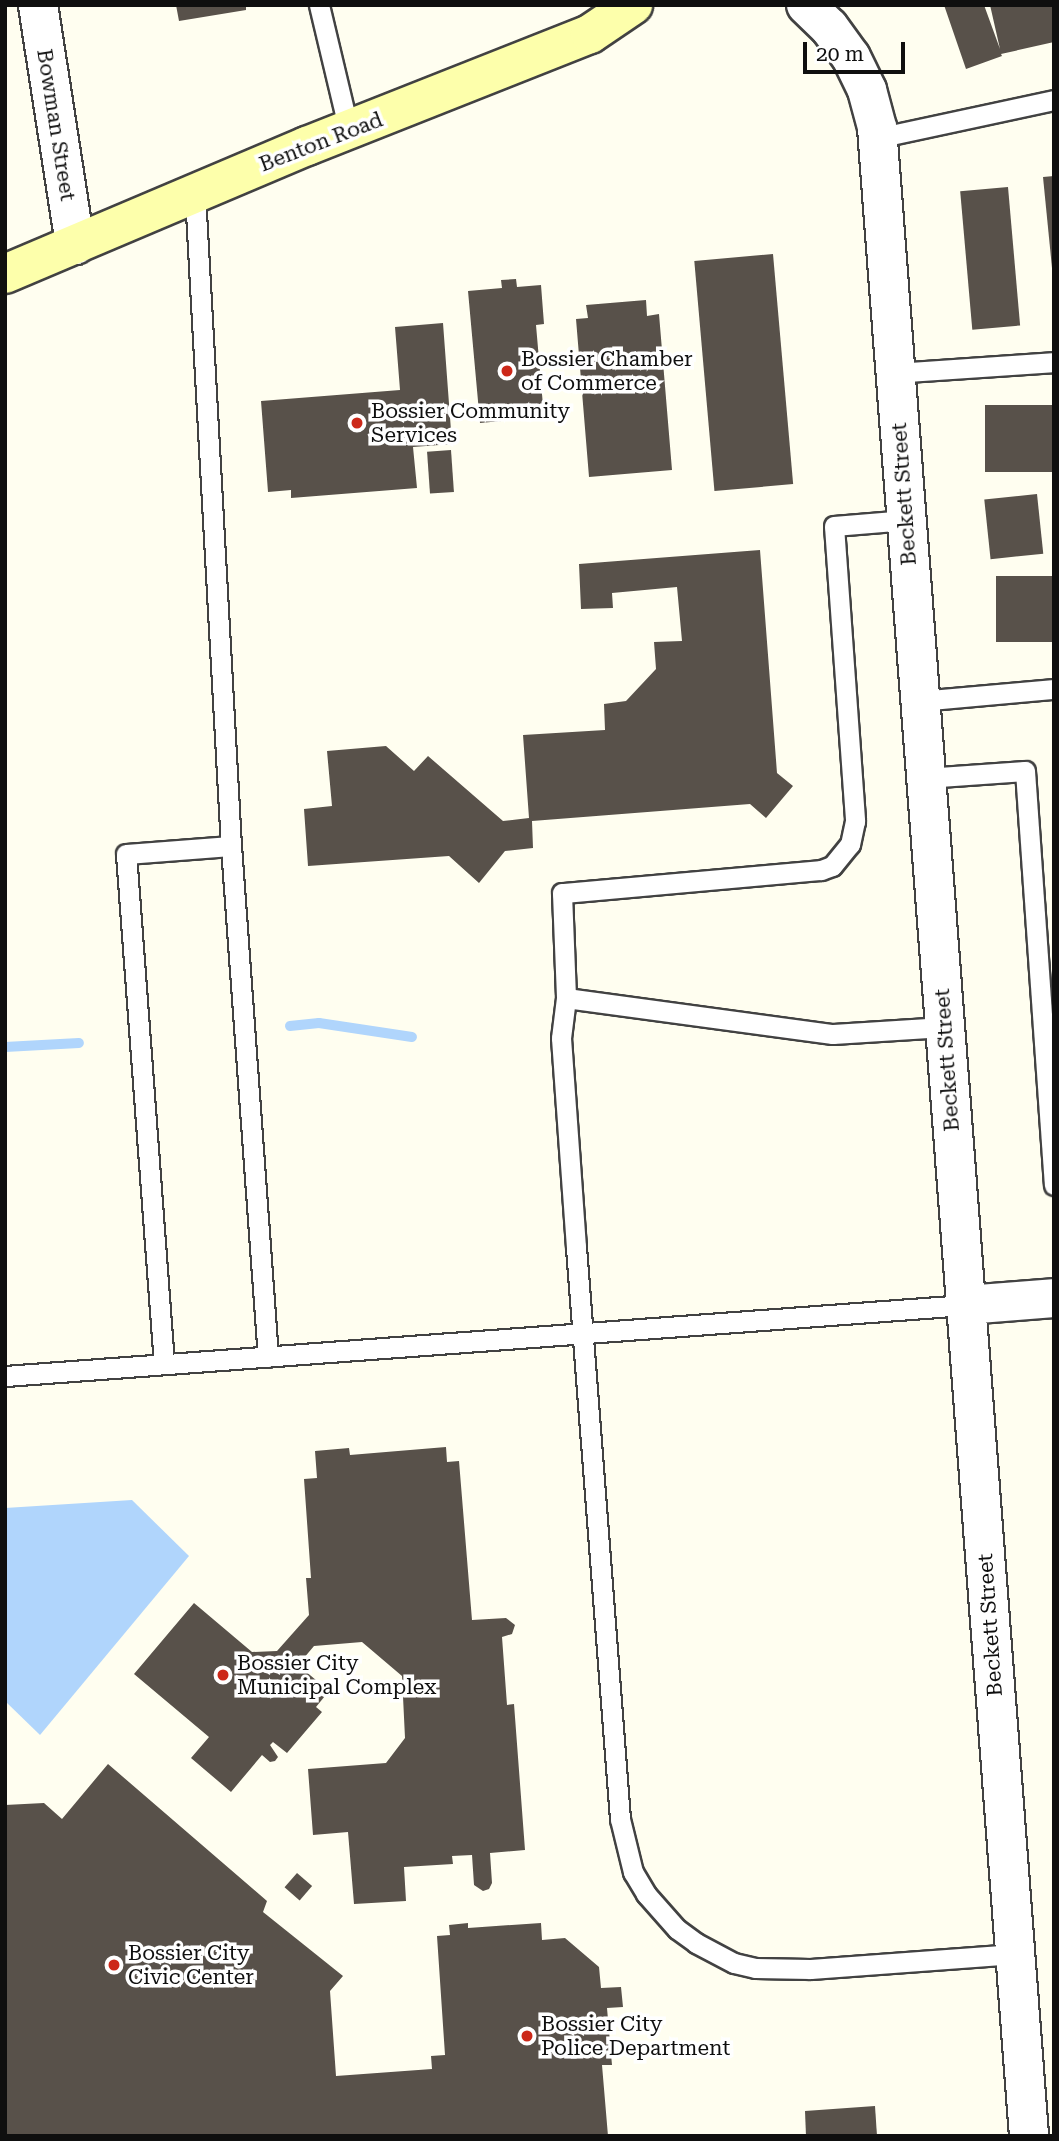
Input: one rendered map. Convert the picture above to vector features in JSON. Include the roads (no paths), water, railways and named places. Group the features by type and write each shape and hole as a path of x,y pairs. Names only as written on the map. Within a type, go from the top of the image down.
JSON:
{"main road":[{"name":"Benton Road","path":"5,274 590,34 633,5"}],"street":[{"name":"Bowman Street","path":"38,5 75,245"},
{"name":"Beckett Street","path":"806,5 829,27 859,71 872,107 877,138 1029,2136"},
{"path":"966,1306 1054,1298"}],"lane":[{"path":"319,5 349,131"},
{"path":"877,138 1054,100"},
{"path":"195,194 231,846 268,1357"},
{"path":"894,373 1054,362"},
{"path":"906,520 834,526 855,821 850,844 832,866 821,870 562,893 566,998 561,1038 620,1819 633,1872 646,1894 677,1929 696,1943 734,1963 755,1968 810,1969 1016,1954"},
{"path":"919,701 1054,690"},
{"path":"925,778 1025,771 1050,1088 1054,1185"},
{"path":"164,1364 126,854 231,846"},
{"path":"566,998 833,1034 944,1027"},
{"path":"5,1376 966,1306"}],"water":[{"path":"132,1500 189,1556 40,1735 5,1701 5,1508"}],"waterway":[{"path":"290,1026 319,1023 412,1037"},
{"path":"5,1047 79,1043"}],"place":[{"name":"Bossier Chamber of Commerce","path":"507,371"},
{"name":"Bossier Community Services","path":"357,423"},
{"name":"Bossier City Municipal Complex","path":"223,1675"},
{"name":"Bossier City Civic Center","path":"114,1965"},
{"name":"Bossier City Police Department","path":"527,2036"}]}
